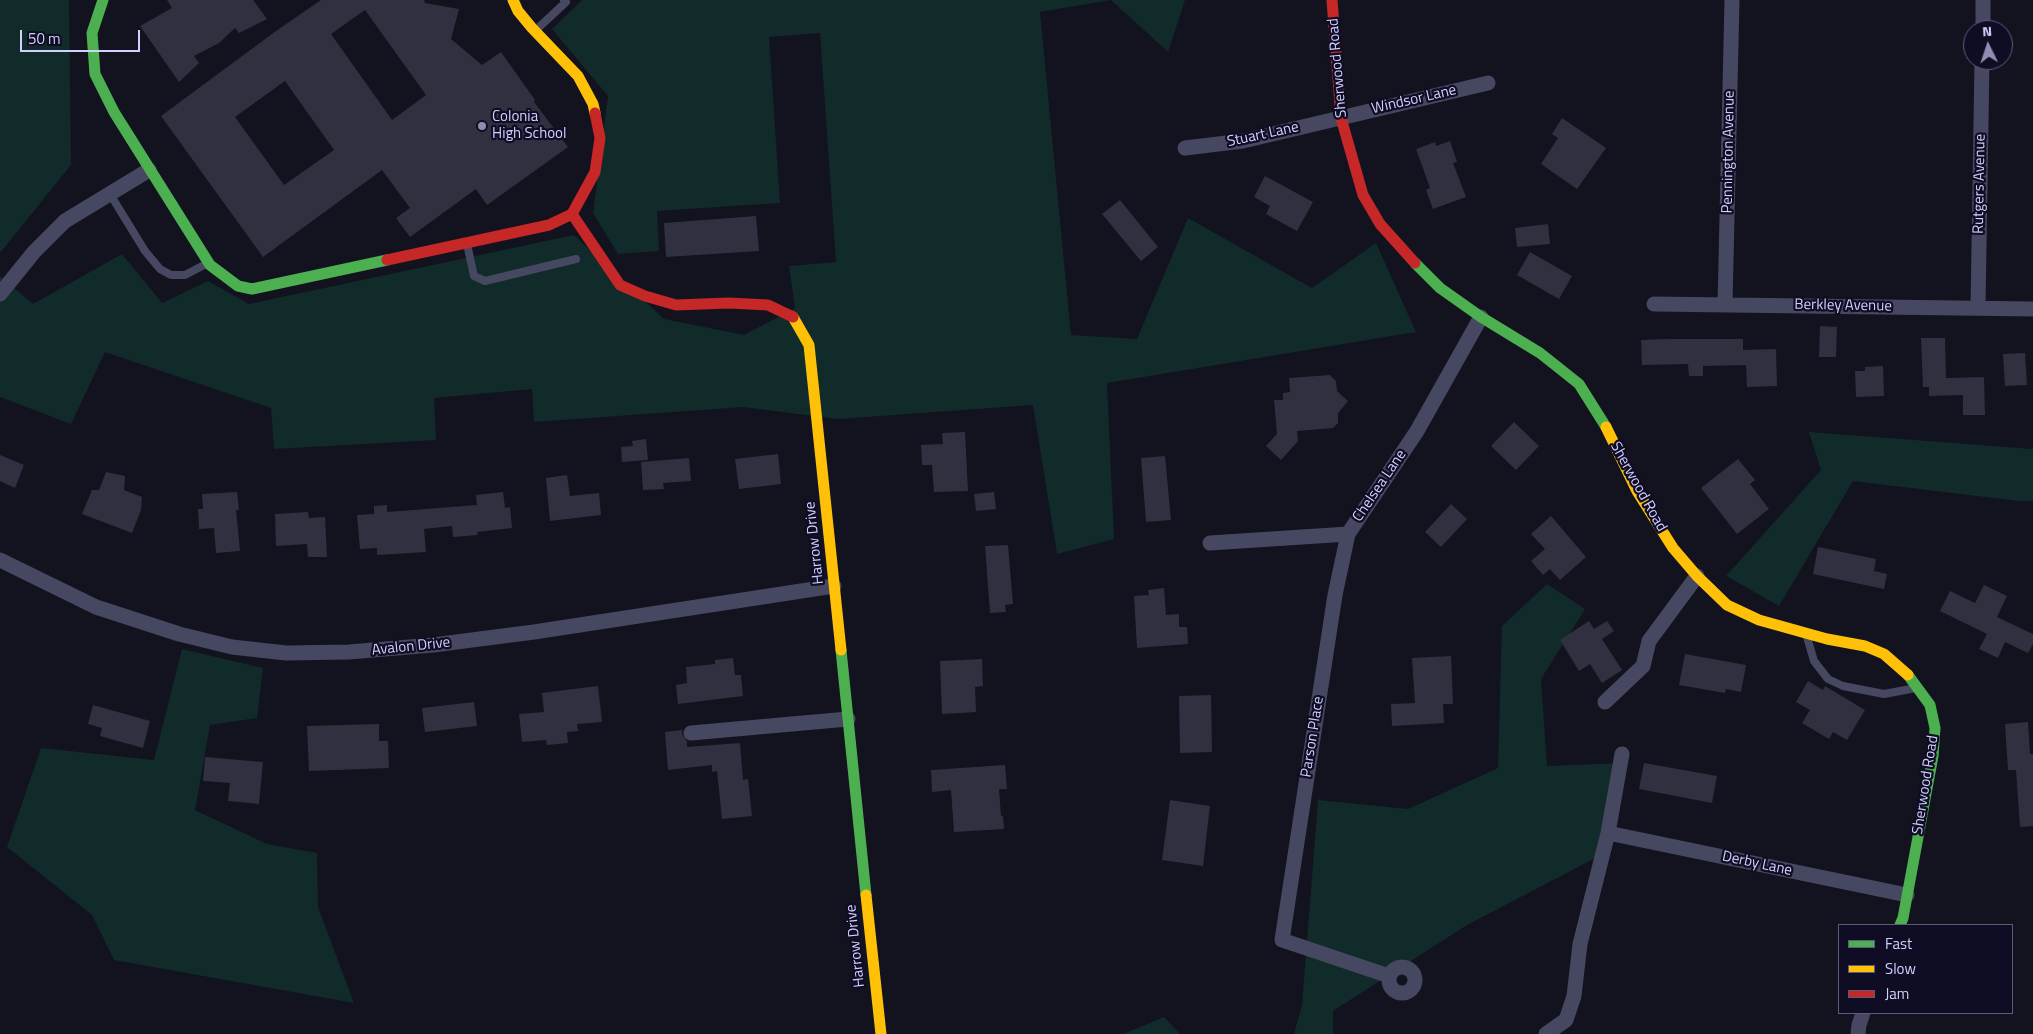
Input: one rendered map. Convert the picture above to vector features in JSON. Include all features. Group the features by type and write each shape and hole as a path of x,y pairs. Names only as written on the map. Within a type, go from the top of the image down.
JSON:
{"street":[{"path":"103,0 92,33 95,74 114,112 208,263 238,286 252,289 549,225 572,214 595,172 600,138 593,104 578,76 535,31 518,11 513,0"},
{"name":"Sherwood Road","path":"1332,0 1341,118 1363,195 1380,224 1406,255 1440,288 1481,318 1540,353 1579,384 1605,426 1648,507 1673,548 1697,576 1727,606 1759,620 1827,639 1865,646 1884,654 1905,671 1930,704 1935,728 1933,756 1900,924"},
{"name":"Pennington Avenue","path":"1725,305 1732,0"},
{"path":"1983,0 1983,20"},
{"name":"Rutgers Avenue","path":"1978,308 1982,70"},
{"name":"Windsor Lane","path":"1341,118 1488,84"},
{"name":"Stuart Lane","path":"1185,148 1243,141 1341,118"},
{"path":"0,294 34,252 65,221 149,170"},
{"name":"Harrow Drive","path":"572,214 620,285 645,296 676,305 768,305 795,318 809,345 880,1034"},
{"name":"Berkley Avenue","path":"1654,304 2033,309"},
{"name":"Chelsea Lane","path":"1210,543 1348,534 1417,431 1481,318"},
{"name":"Parson Place","path":"1348,534 1335,595 1282,940 1389,976"},
{"name":"Avalon Drive","path":"0,560 96,606 179,634 232,648 286,653 349,652 441,644 534,632 834,586"},
{"path":"1604,702 1643,666 1649,641 1697,576"},
{"path":"691,733 848,719"},
{"path":"1546,1034 1566,1020 1574,996 1580,944 1608,833 1622,754"},
{"name":"Derby Lane","path":"1608,833 1907,895"},
{"path":"1858,1034 1863,1014"}],"lane":[{"path":"535,31 566,2 564,0"},
{"path":"110,194 145,251 160,269 171,275 185,275 208,263"},
{"path":"466,244 474,276 485,281 576,259"},
{"path":"1806,633 1814,661 1828,679 1843,686 1884,694 1918,688"}],"green space":[{"path":"0,0 69,0 71,165 0,253"},
{"path":"582,0 1111,0 1040,12 1071,335 1137,339 1188,218 1312,288 1376,243 1416,332 1107,383 1114,539 1057,554 1033,405 838,419 743,407 534,422 532,389 434,398 436,440 274,449 271,408 105,352 71,424 0,397 0,276 33,304 122,254 162,303 208,281 249,304 574,235 664,319 744,335 795,308 789,266 836,262 820,33 769,37 780,203 657,211 659,251 618,254 593,213 608,96 552,29"},
{"path":"1111,0 1185,0 1168,52"},
{"path":"1809,432 2033,449 2033,501 2018,501 1853,481 1779,606 1726,576 1821,470"},
{"path":"1547,584 1585,609 1541,679 1547,766 1624,763 1607,852 1467,925 1333,1011 1333,1034 1294,1034 1302,1005 1318,800 1408,809 1498,768 1502,626"},
{"path":"182,649 263,668 257,718 210,725 195,810 267,844 317,853 318,907 354,1003 114,960 92,915 7,847 41,748 154,760"},
{"path":"1164,1017 1180,1034 1123,1034"}],"building":[{"path":"167,0 253,0 267,19 239,33 235,28 219,43 194,56 199,63 179,82 140,26 172,8"},
{"name":"Colonia High School","path":"321,0 424,0 425,3 459,9 451,39 482,65 501,52 535,100 534,102 568,147 487,205 476,189 410,237 396,218 410,208 382,170 263,257 161,116","holes":["365,10 426,95 392,120 331,34","285,81 334,150 284,185 235,117"]},
{"path":"1562,118 1606,148 1577,189 1541,164 1558,138 1552,134"},
{"path":"1450,141 1457,162 1453,163 1466,197 1433,209 1426,190 1430,188 1416,149 1435,142 1436,146"},
{"path":"1265,176 1313,202 1297,231 1266,214 1270,206 1254,197"},
{"path":"1120,200 1158,247 1141,261 1102,214"},
{"path":"756,216 759,251 666,257 664,223"},
{"path":"1548,224 1550,244 1517,247 1515,228"},
{"path":"1530,252 1572,276 1559,299 1517,275"},
{"path":"1820,326 1837,327 1836,357 1819,357"},
{"path":"1921,338 1945,338 1946,378 1984,377 1985,415 1963,415 1963,395 1929,396 1929,387 1923,387"},
{"path":"1743,339 1743,350 1776,349 1777,386 1747,387 1746,365 1703,366 1703,376 1689,376 1688,364 1642,365 1641,340"},
{"path":"2025,353 2027,385 2005,386 2003,354"},
{"path":"1883,366 1884,396 1856,397 1855,371 1865,371 1865,367"},
{"path":"1330,375 1336,381 1337,391 1348,401 1338,413 1338,423 1333,428 1297,431 1298,441 1281,460 1266,446 1277,434 1274,400 1283,400 1283,393 1290,392 1289,378"},
{"path":"1514,422 1539,446 1516,470 1491,446"},
{"path":"965,432 968,491 934,492 932,465 922,465 921,445 943,444 942,433"},
{"path":"646,439 648,460 622,462 621,447 633,446 632,441"},
{"path":"778,454 781,484 739,489 735,459"},
{"path":"0,455 24,465 15,488 0,481"},
{"path":"1165,456 1171,520 1146,522 1141,458"},
{"path":"689,458 691,481 663,483 664,489 643,490 641,462"},
{"path":"1738,459 1755,480 1750,484 1769,509 1737,534 1701,488"},
{"path":"106,472 125,476 124,490 142,497 141,510 132,533 82,514 92,490 99,490"},
{"path":"567,475 570,496 599,493 601,515 550,521 546,478"},
{"path":"237,492 239,510 236,510 240,551 216,553 214,528 199,529 198,509 203,509 202,494"},
{"path":"503,492 505,508 510,507 512,528 477,532 478,535 453,537 452,526 424,529 426,552 377,555 377,548 360,549 357,515 374,514 374,506 387,505 387,512 477,505 476,495"},
{"path":"994,492 996,509 976,511 974,494"},
{"path":"1451,504 1467,519 1441,547 1425,532"},
{"path":"308,512 309,518 325,517 327,557 308,557 307,544 276,546 275,514"},
{"path":"1551,516 1586,557 1560,580 1550,569 1543,575 1531,561 1545,549 1531,534"},
{"path":"1008,545 1013,604 1005,605 1006,612 990,613 985,546"},
{"path":"1818,547 1876,559 1874,571 1887,574 1884,589 1813,574"},
{"path":"1984,585 2007,596 1997,617 2033,634 2033,644 2028,653 2005,642 1998,658 1979,649 1987,634 1940,611 1950,591 1975,603"},
{"path":"1164,588 1166,615 1179,614 1179,627 1187,627 1188,644 1137,648 1134,596 1149,595 1148,590"},
{"path":"1589,621 1594,629 1607,621 1614,631 1602,639 1622,670 1602,683 1590,664 1579,671 1560,640"},
{"path":"1685,654 1746,665 1741,692 1726,689 1725,693 1679,685"},
{"path":"1451,656 1453,704 1443,704 1444,723 1392,726 1391,704 1415,703 1412,658"},
{"path":"733,658 735,675 741,675 743,696 678,704 676,685 687,683 686,667 715,664 715,660"},
{"path":"982,659 983,686 975,687 976,712 942,714 940,661"},
{"path":"1808,681 1823,690 1825,686 1865,710 1847,740 1833,732 1829,739 1802,723 1810,710 1796,702"},
{"path":"598,686 602,722 577,724 578,731 567,732 568,743 547,745 546,740 522,742 519,714 544,712 542,693"},
{"path":"1211,695 1212,752 1180,753 1179,696"},
{"path":"474,702 477,726 425,732 422,708"},
{"path":"93,705 150,721 143,748 100,736 102,728 88,724"},
{"path":"2028,722 2030,754 2033,754 2033,826 2020,827 2016,770 2008,770 2005,724"},
{"path":"379,724 379,741 388,741 389,768 309,771 307,726"},
{"path":"682,730 682,734 687,741 687,747 740,743 743,780 748,779 752,816 722,819 717,771 712,772 712,765 668,770 665,732"},
{"path":"205,757 263,762 259,804 228,801 230,783 203,781"},
{"path":"1644,763 1717,776 1712,803 1639,789"},
{"path":"1005,765 1007,789 999,789 1004,829 954,832 951,790 932,792 931,770"},
{"path":"1170,800 1210,806 1203,866 1162,860"}],"traffic: fast":[{"path":"103,0 92,33 95,74 114,112 210,265 238,286 252,289 387,260"},
{"path":"1415,263 1440,288 1481,317 1540,353 1579,384 1606,427"},
{"path":"841,650 866,895"},
{"path":"1900,924 1933,756 1935,728 1930,705 1908,675"}],"traffic: slow":[{"path":"513,0 518,11 532,28 578,76 593,104 595,113"},
{"path":"793,317 809,345 841,650"},
{"path":"1606,427 1637,491 1673,548 1697,576 1727,605 1759,620 1827,639 1865,646 1884,654 1908,675"},
{"path":"866,895 881,1034"}],"traffic: jam":[{"path":"1332,0 1341,118 1363,195 1380,224 1415,263"},
{"path":"387,260 549,225 572,214 595,172 600,138 595,113"},
{"path":"572,214 620,285 645,296 676,305 729,303 768,305 793,317"}],"place":[{"name":"Colonia High School","path":"482,126"}]}
